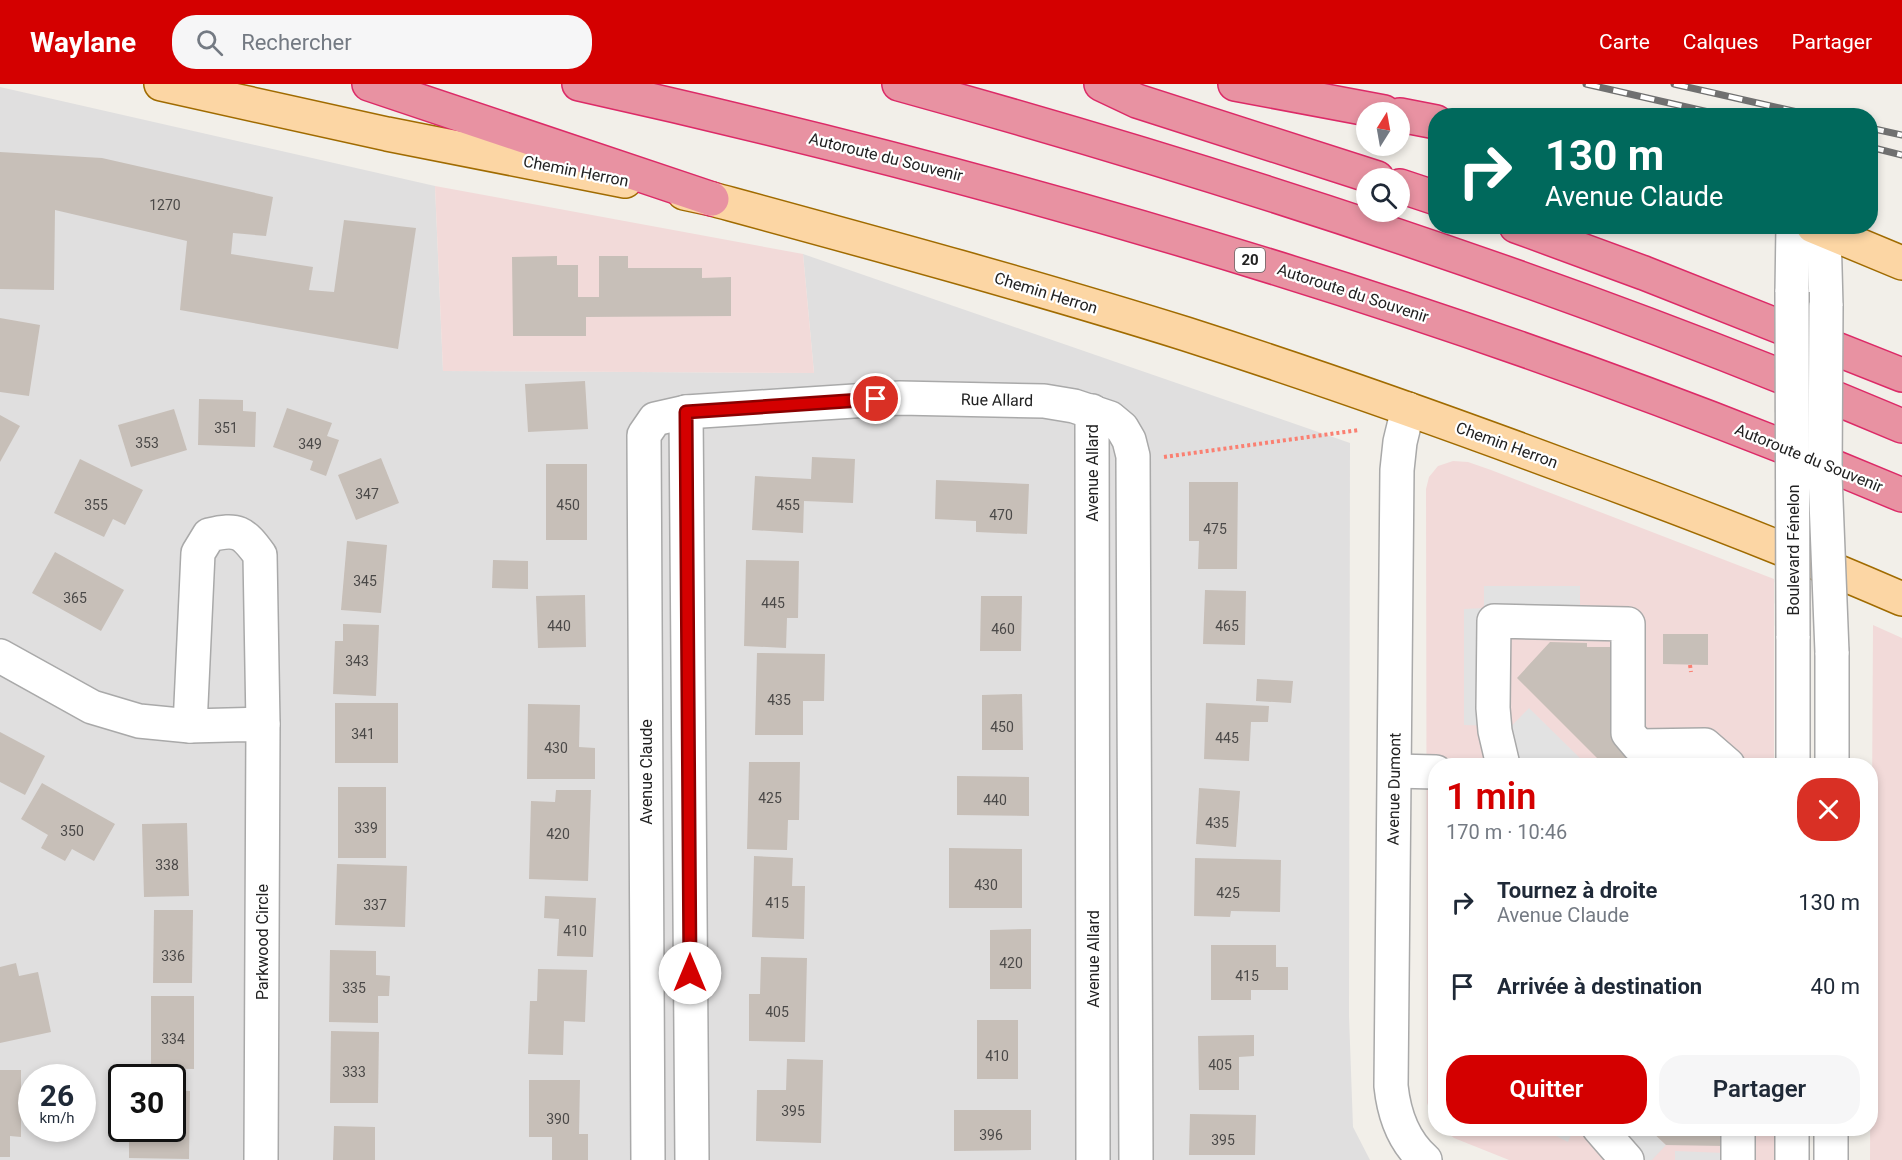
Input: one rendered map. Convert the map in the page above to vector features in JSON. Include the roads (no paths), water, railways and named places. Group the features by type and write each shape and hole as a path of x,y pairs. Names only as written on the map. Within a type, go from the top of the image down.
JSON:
{"highway":[{"path":"369,84 712,199"},
{"name":"Autoroute du Souvenir","path":"579,84 755,124 915,164 1234,255 1516,347 1808,456 1902,495"},
{"path":"899,84 1113,145 1364,224 1598,306 1902,426"},
{"path":"1101,84 1137,101 1356,171"},
{"path":"1235,84 1324,92 1356,103"},
{"path":"1410,118 1428,121"},
{"path":"1410,189 1428,195"},
{"path":"1538,234 1656,277 1902,375"}],"main road":[{"name":"Chemin Herron","path":"161,84 387,134 712,199 993,277 1185,334 1408,409 1753,536 1902,599"},
{"path":"1826,234 1902,263"}],"street":[{"name":"Boulevard Fénelon","path":"1793,758 1792,292 1808,234"},
{"name":"Boulevard Fénelon","path":"1811,234 1826,306 1825,475 1832,652 1832,758"},
{"name":"Rue Allard","path":"900,398 1044,401 1092,411"},
{"name":"Avenue Claude","path":"648,1160 644,435 655,419 686,412 900,398"},
{"name":"Avenue Dumont","path":"1408,409 1400,442 1397,470 1390,1086 1393,1106 1402,1132 1425,1160"},
{"name":"Avenue Allard","path":"1093,1160 1092,411 1110,418 1122,428 1129,440 1133,456 1136,1160"},
{"path":"686,412 692,1160"},
{"name":"Parkwood Circle","path":"190,726 198,553 209,535 228,531 247,537 260,555 263,724 261,1160"},
{"path":"1501,758 1495,731 1493,708 1494,621 1628,624 1628,734 1639,746 1705,745 1720,758"},
{"path":"0,656 92,707 139,721 190,726 263,724"},
{"path":"1395,771 1428,772"},
{"path":"1093,1036 1136,1037"},
{"path":"1606,1136 1627,1160"},
{"path":"1738,1136 1738,1160"},
{"path":"1792,1136 1792,1160"},
{"path":"1831,1136 1831,1160"}],"railway":[{"path":"1586,84 1691,108"},
{"path":"1674,84 1780,108"},
{"path":"1878,130 1902,135"},
{"path":"1878,149 1902,155"}]}
